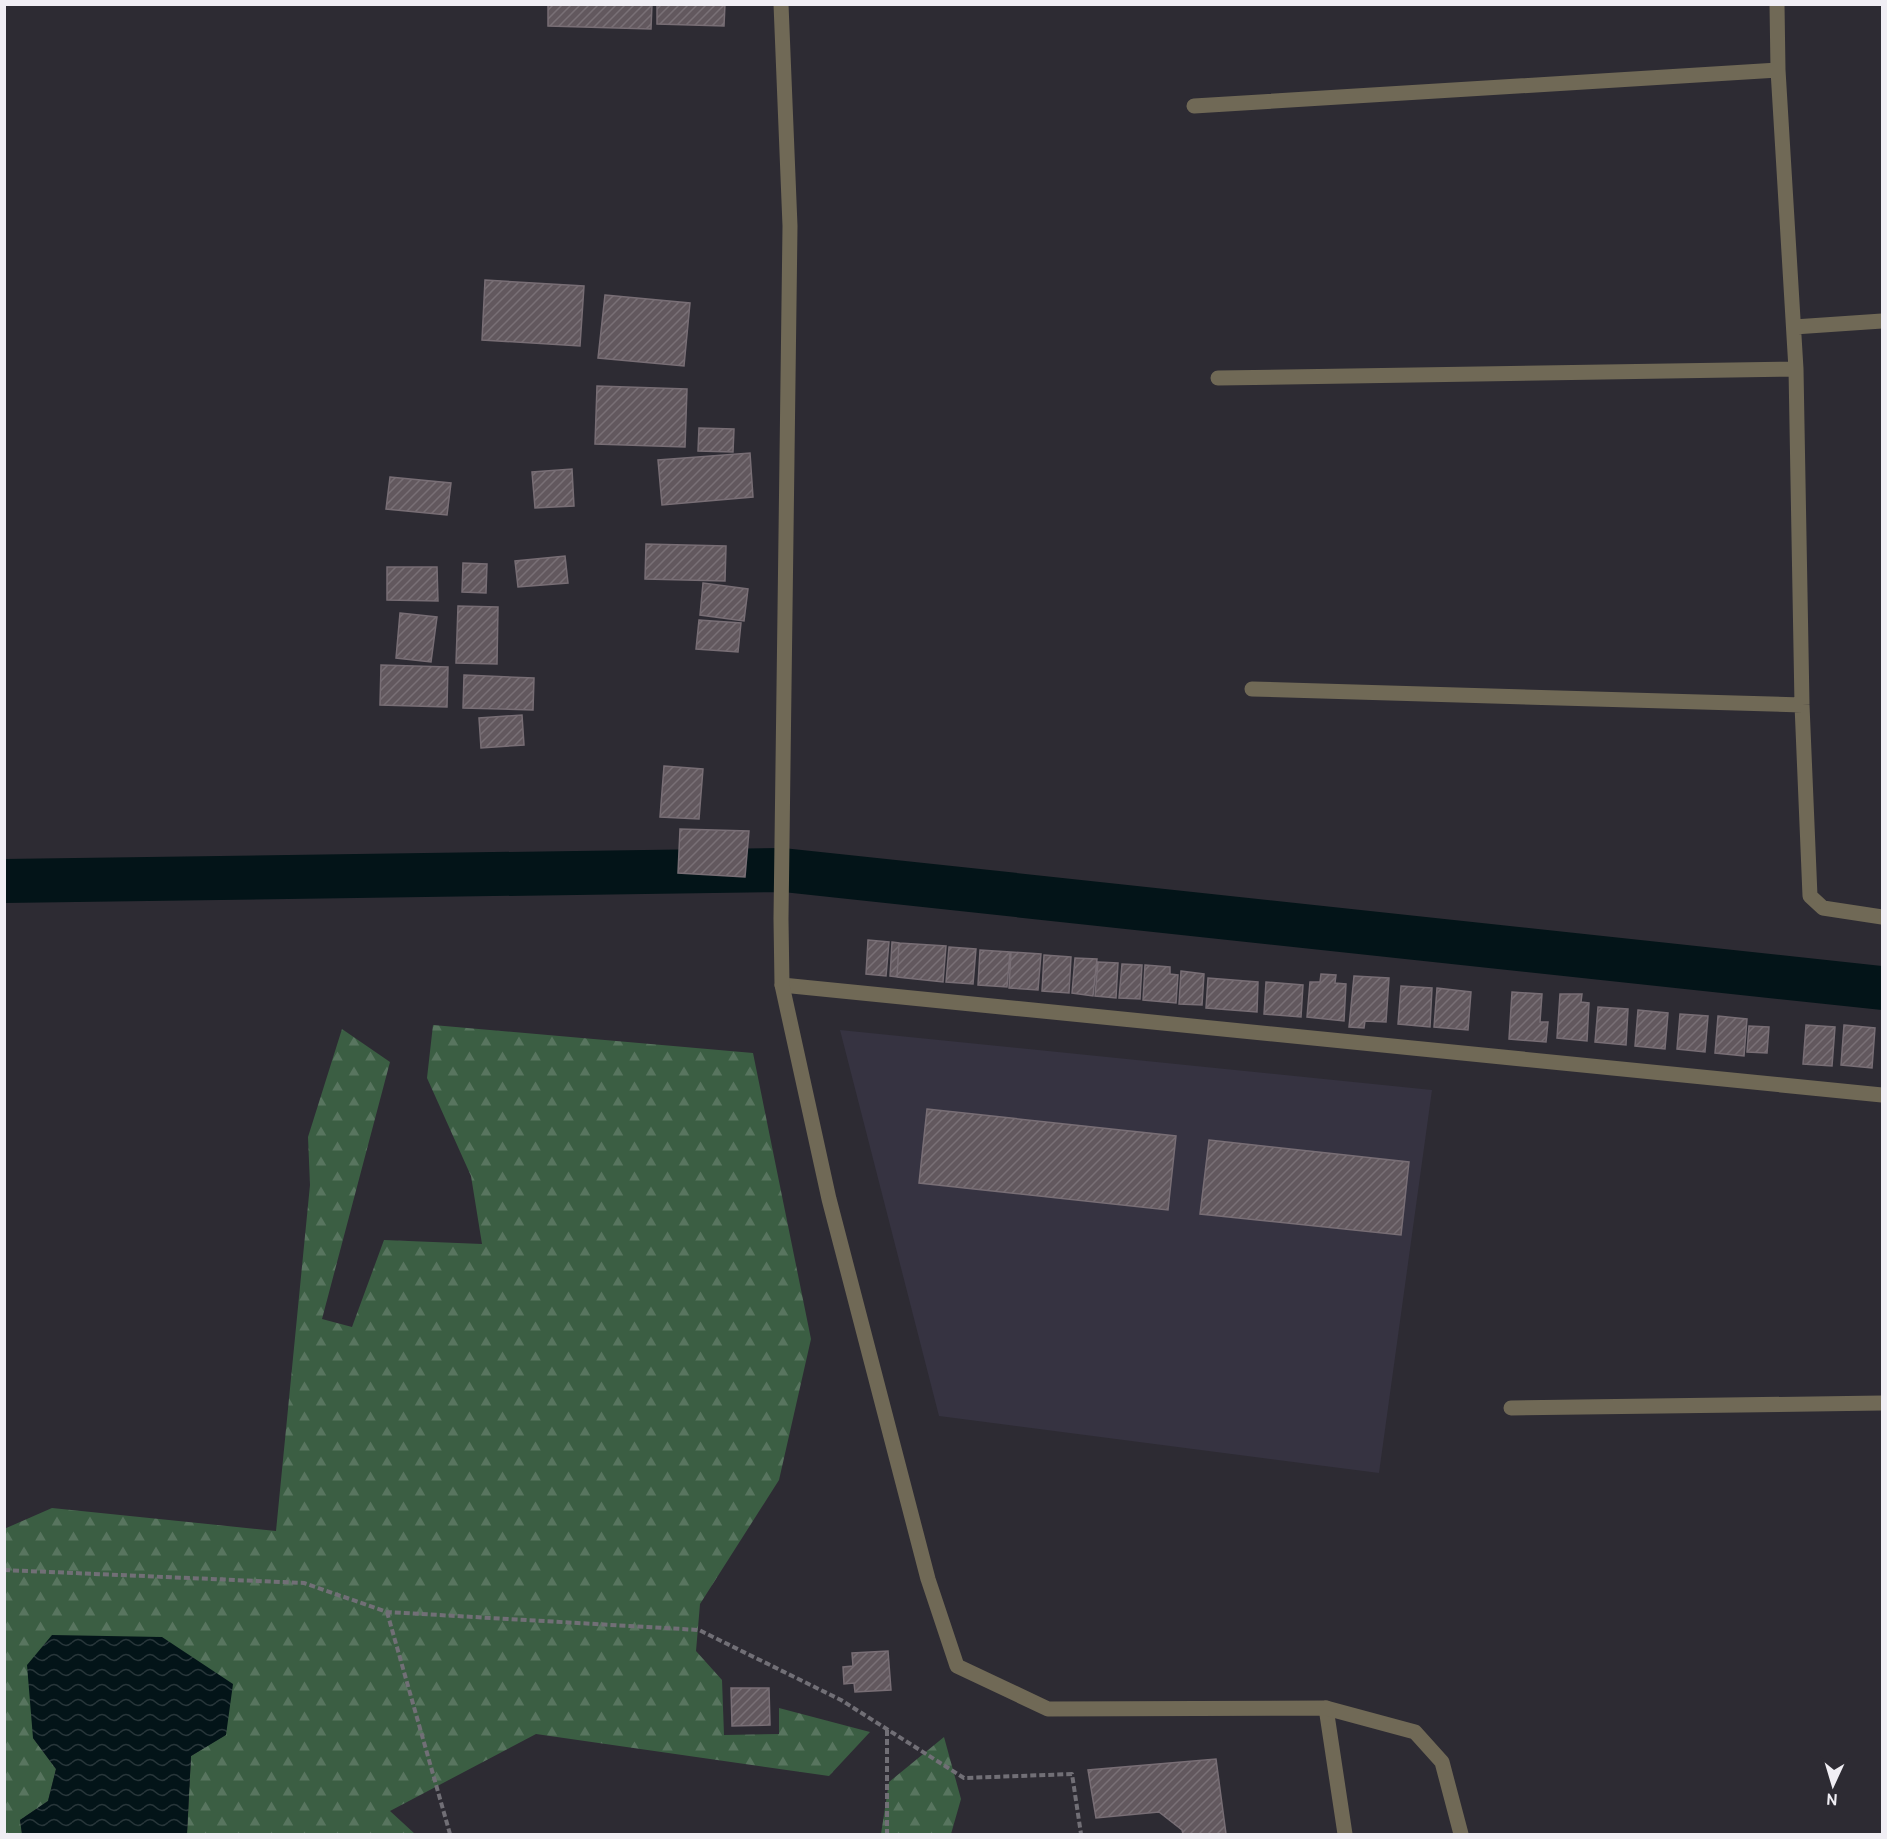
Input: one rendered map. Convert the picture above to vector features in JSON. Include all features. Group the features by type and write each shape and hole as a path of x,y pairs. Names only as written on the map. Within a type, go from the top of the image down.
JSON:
{"street":[{"path":"781,4 789,226 780,919 782,985 835,1222 928,1579 957,1666 1048,1708 1326,1708 1415,1732 1442,1762 1461,1834"},
{"path":"1777,4 1778,70 1796,369 1802,705 1810,896 1823,908 1882,917"},
{"path":"1194,106 1778,70"},
{"path":"1794,327 1882,321"},
{"path":"1218,378 1796,369"},
{"path":"1252,689 1802,705"},
{"path":"782,985 1882,1095"},
{"path":"1511,1408 1882,1403"},
{"path":"1326,1708 1346,1834"}],"path":[{"path":"4,1570 304,1583 387,1612 699,1630 841,1700 964,1778 1072,1774 1081,1834"},
{"path":"387,1612 450,1834"},
{"path":"887,1729 887,1834"}],"shaded area":[{"path":"840,1030 1432,1090 1379,1473 939,1416"}],"green space":[{"path":"433,1025 753,1053 811,1339 779,1480 700,1604 696,1651 722,1680 724,1735 779,1734 779,1708 870,1732 829,1776 536,1734 390,1811 415,1834 187,1834 191,1756 225,1735 33,1738 56,1769 48,1801 20,1820 22,1834 5,1834 4,1529 52,1508 276,1531 310,1185 308,1137 342,1029 390,1062 322,1319 352,1327 384,1240 482,1244 471,1176 427,1078"},
{"path":"944,1737 961,1799 951,1834 881,1834 889,1782"}],"water":[{"path":"52,1635 162,1637 233,1684 226,1735 191,1756 187,1834 22,1834 20,1820 48,1801 56,1769 33,1738 27,1665"}],"building":[{"path":"548,4 652,4 651,29 548,26"},
{"path":"657,4 725,4 724,26 657,24"},
{"path":"485,280 584,286 580,346 482,340"},
{"path":"605,295 690,303 684,366 598,358"},
{"path":"597,386 687,389 685,447 595,444"},
{"path":"699,428 734,429 733,452 698,451"},
{"path":"750,453 753,497 662,505 658,460"},
{"path":"572,469 574,506 535,508 532,472"},
{"path":"390,477 451,483 447,515 386,509"},
{"path":"646,544 726,546 725,581 645,579"},
{"path":"565,556 568,583 518,587 515,561"},
{"path":"463,563 487,564 486,593 462,592"},
{"path":"387,567 437,567 438,601 387,600"},
{"path":"703,583 748,589 744,621 700,615"},
{"path":"458,606 498,607 497,664 456,663"},
{"path":"400,613 437,617 431,662 396,658"},
{"path":"699,620 741,623 738,652 696,649"},
{"path":"381,665 448,667 447,707 380,705"},
{"path":"464,675 534,678 533,710 463,708"},
{"path":"522,715 524,745 481,748 479,718"},
{"path":"664,766 703,769 699,819 660,817"},
{"path":"680,829 749,831 745,877 678,873"},
{"path":"868,940 889,942 886,976 866,974"},
{"path":"892,942 899,943 897,977 890,976"},
{"path":"899,943 946,946 943,982 897,977"},
{"path":"949,947 976,949 973,984 946,982"},
{"path":"980,950 1010,952 1007,987 978,985"},
{"path":"1011,952 1041,954 1038,990 1009,988"},
{"path":"1044,955 1071,957 1069,993 1042,991"},
{"path":"1075,958 1097,959 1093,996 1072,993"},
{"path":"1098,962 1118,963 1116,998 1095,996"},
{"path":"1122,964 1142,965 1140,999 1119,998"},
{"path":"1145,965 1170,967 1170,974 1178,975 1176,1003 1143,1000"},
{"path":"1181,971 1204,974 1202,1005 1179,1004"},
{"path":"1321,974 1336,975 1335,983 1346,984 1344,1021 1307,1017 1310,982 1320,982"},
{"path":"1354,976 1389,978 1386,1022 1365,1021 1364,1028 1349,1027"},
{"path":"1208,978 1258,982 1257,1012 1206,1008"},
{"path":"1266,982 1303,985 1301,1017 1264,1014"},
{"path":"1401,986 1432,988 1430,1027 1398,1024"},
{"path":"1437,988 1471,992 1468,1030 1434,1027"},
{"path":"1512,992 1542,994 1540,1022 1548,1022 1546,1042 1509,1039"},
{"path":"1560,994 1582,994 1581,1002 1589,1003 1587,1041 1557,1038"},
{"path":"1598,1007 1628,1009 1626,1045 1595,1042"},
{"path":"1638,1010 1668,1013 1665,1049 1635,1046"},
{"path":"1680,1014 1708,1016 1705,1052 1677,1049"},
{"path":"1718,1016 1747,1019 1744,1056 1715,1053"},
{"path":"1806,1025 1835,1027 1832,1066 1803,1064"},
{"path":"1844,1025 1875,1028 1872,1068 1841,1065"},
{"path":"1749,1026 1769,1027 1767,1053 1747,1052"},
{"path":"927,1109 1176,1136 1168,1210 919,1183"},
{"path":"1209,1140 1409,1162 1401,1235 1200,1214"},
{"path":"888,1651 891,1690 855,1692 854,1683 844,1684 843,1667 853,1666 852,1653"},
{"path":"731,1688 769,1688 770,1725 732,1726"},
{"path":"1216,1759 1226,1834 1183,1834 1182,1830 1159,1812 1096,1818 1088,1770"}],"waterway":[{"path":"4,881 783,870 1882,988"}]}
